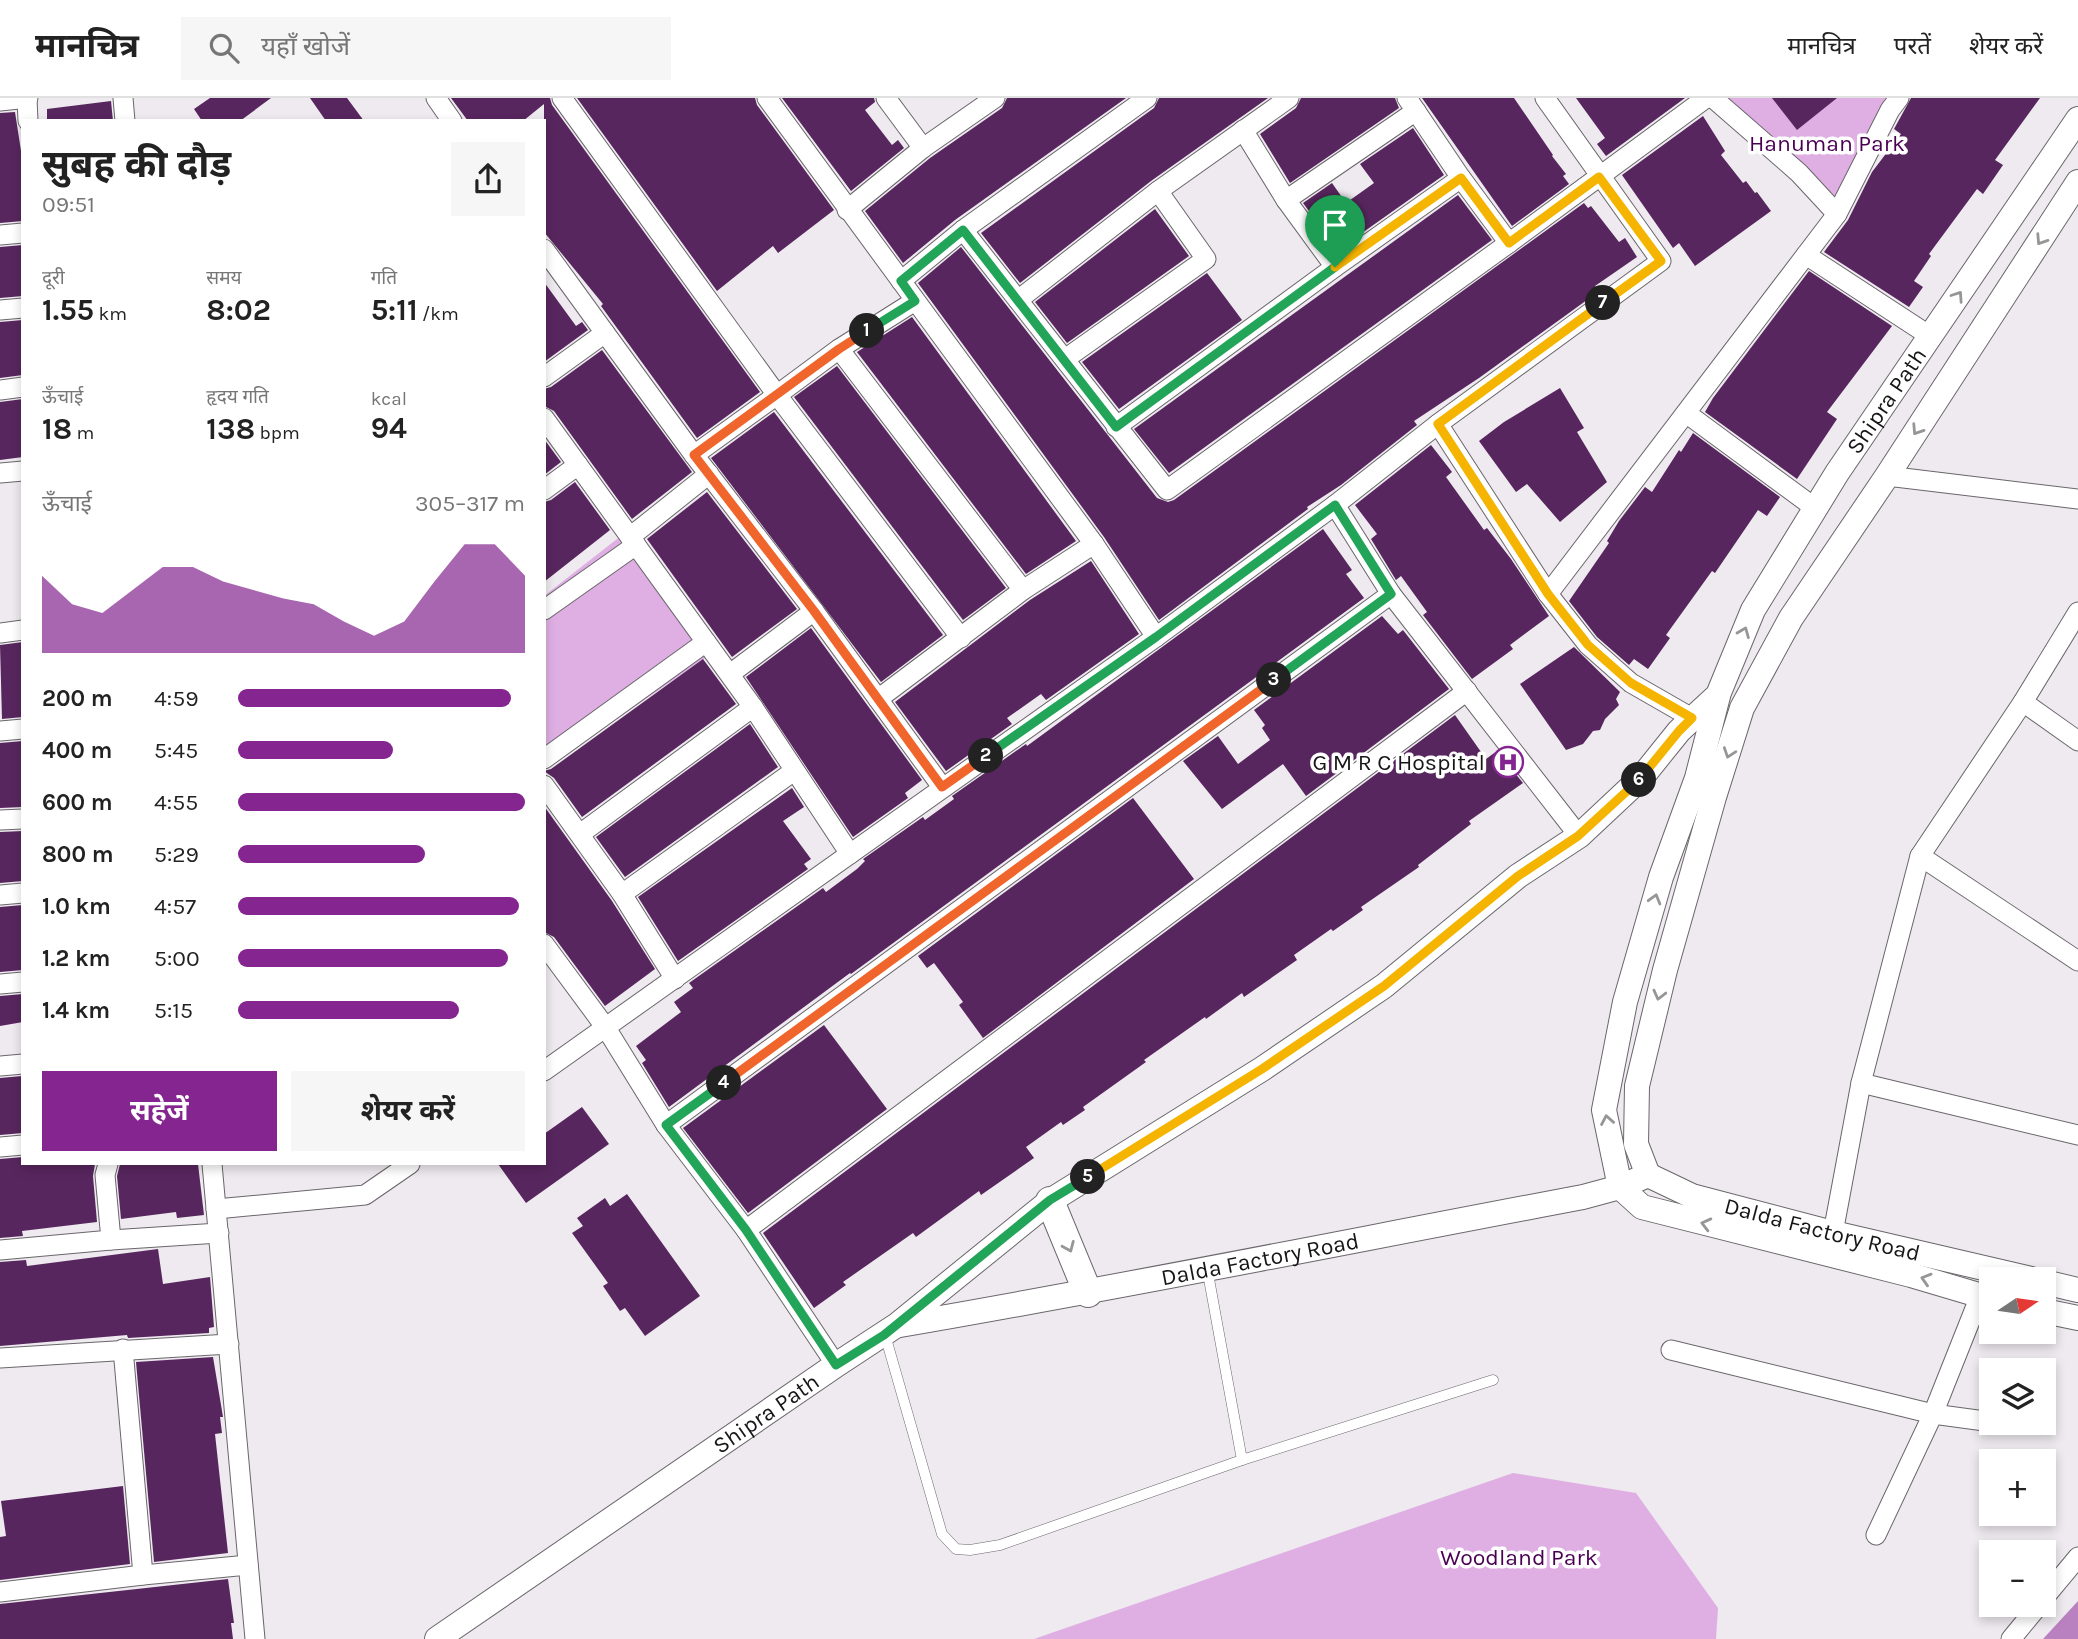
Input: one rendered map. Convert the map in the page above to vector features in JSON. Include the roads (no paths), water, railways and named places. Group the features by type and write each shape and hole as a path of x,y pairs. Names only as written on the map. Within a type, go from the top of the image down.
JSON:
{"main road":[{"path":"1050,1200 1088,1293"}],"street":[{"path":"0,101 27,98 28,119"},
{"path":"123,98 125,119"},
{"path":"562,98 777,395 961,638"},
{"path":"767,98 1094,544 1156,637"},
{"path":"886,98 923,148"},
{"path":"847,210 923,148 995,98"},
{"path":"901,281 963,230 1147,98"},
{"path":"1018,300 1158,191 1289,98"},
{"path":"546,1069 1156,637 1335,505 1438,424 1661,261 1545,98"},
{"path":"963,230 1167,490 1706,98"},
{"path":"1713,98 1799,173 1837,214"},
{"path":"1548,594 1837,214 1890,110 1899,98"},
{"path":"1286,200 1412,104 1461,178 1509,243"},
{"name":"Shipra Path","path":"437,1639 891,1330 1050,1200 1262,1069 1384,986 1518,876 1578,836 1642,777 1679,731 1718,695 1752,610 1815,508 2078,119"},
{"path":"1243,130 1286,200 1335,267"},
{"path":"1116,427 1461,178"},
{"name":"Shipra Path","path":"1647,1175 1636,1144 1637,1086 1665,970 1742,708 1791,618 1887,476 2078,182"},
{"path":"1065,359 1206,259 1158,191"},
{"path":"0,235 21,233"},
{"path":"546,252 942,787"},
{"path":"1806,255 1930,336"},
{"path":"694,455 839,349 915,301"},
{"path":"0,310 21,308"},
{"path":"546,376 605,333"},
{"path":"839,349 1023,590"},
{"path":"0,390 21,387"},
{"path":"1686,413 1815,508"},
{"path":"546,421 730,674 850,854"},
{"path":"1438,424 1548,594 1588,645 1631,683 1692,718"},
{"path":"546,489 578,465"},
{"path":"0,472 21,471"},
{"path":"546,608 633,541 709,474"},
{"path":"1887,476 2078,499"},
{"path":"1335,505 1391,594 1578,836"},
{"path":"878,699 1023,590 1094,544"},
{"path":"666,1125 1391,594"},
{"path":"730,674 814,611"},
{"path":"1833,1233 1861,1083 1920,856 2023,702 2078,612"},
{"path":"0,633 21,630"},
{"path":"546,758 706,642"},
{"path":"1620,1187 1604,1110 1625,1002 1661,877 1697,778 1718,695 1752,689"},
{"path":"746,1230 1468,691"},
{"path":"2023,702 2078,741"},
{"path":"580,834 753,707"},
{"path":"0,731 21,729"},
{"path":"622,894 794,771"},
{"path":"546,788 622,894 675,979"},
{"path":"0,820 21,819"},
{"path":"1920,856 2077,957"},
{"path":"0,895 21,893"},
{"path":"546,947 606,1028 666,1125 746,1230 836,1365"},
{"path":"0,984 21,982"},
{"path":"0,1066 21,1065"},
{"path":"1861,1083 2078,1135"},
{"path":"0,1147 21,1145"},
{"path":"108,1165 105,1175 111,1240"},
{"path":"212,1165 255,1639"},
{"path":"216,1209 365,1195 409,1165"},
{"name":"Dalda Factory Road","path":"891,1330 1088,1293 1207,1267 1583,1197 1620,1187 1647,1175 1692,1196 1979,1267"},
{"name":"Dalda Factory Road","path":"1620,1187 1642,1207 1979,1295"},
{"path":"0,1250 219,1233"},
{"path":"2056,1285 2078,1290"},
{"path":"1876,1535 1979,1312"},
{"path":"2056,1313 2078,1318"},
{"path":"0,1358 229,1344"},
{"path":"123,1349 143,1575"},
{"path":"1671,1350 1933,1414 1979,1420"},
{"path":"2056,1584 2078,1557"},
{"path":"0,1588 248,1565"},
{"path":"2011,1639 2029,1617"}],"lane":[{"path":"1207,1267 1242,1460"},
{"path":"891,1330 942,1534 956,1549 971,1550 1000,1545 1242,1460 1493,1380"}],"place":[{"name":"G M R C Hospital","path":"1508,762"}],"park label":[{"name":"Hanuman Park","path":"1827,143"},
{"name":"Woodland Park","path":"1519,1557"}]}
